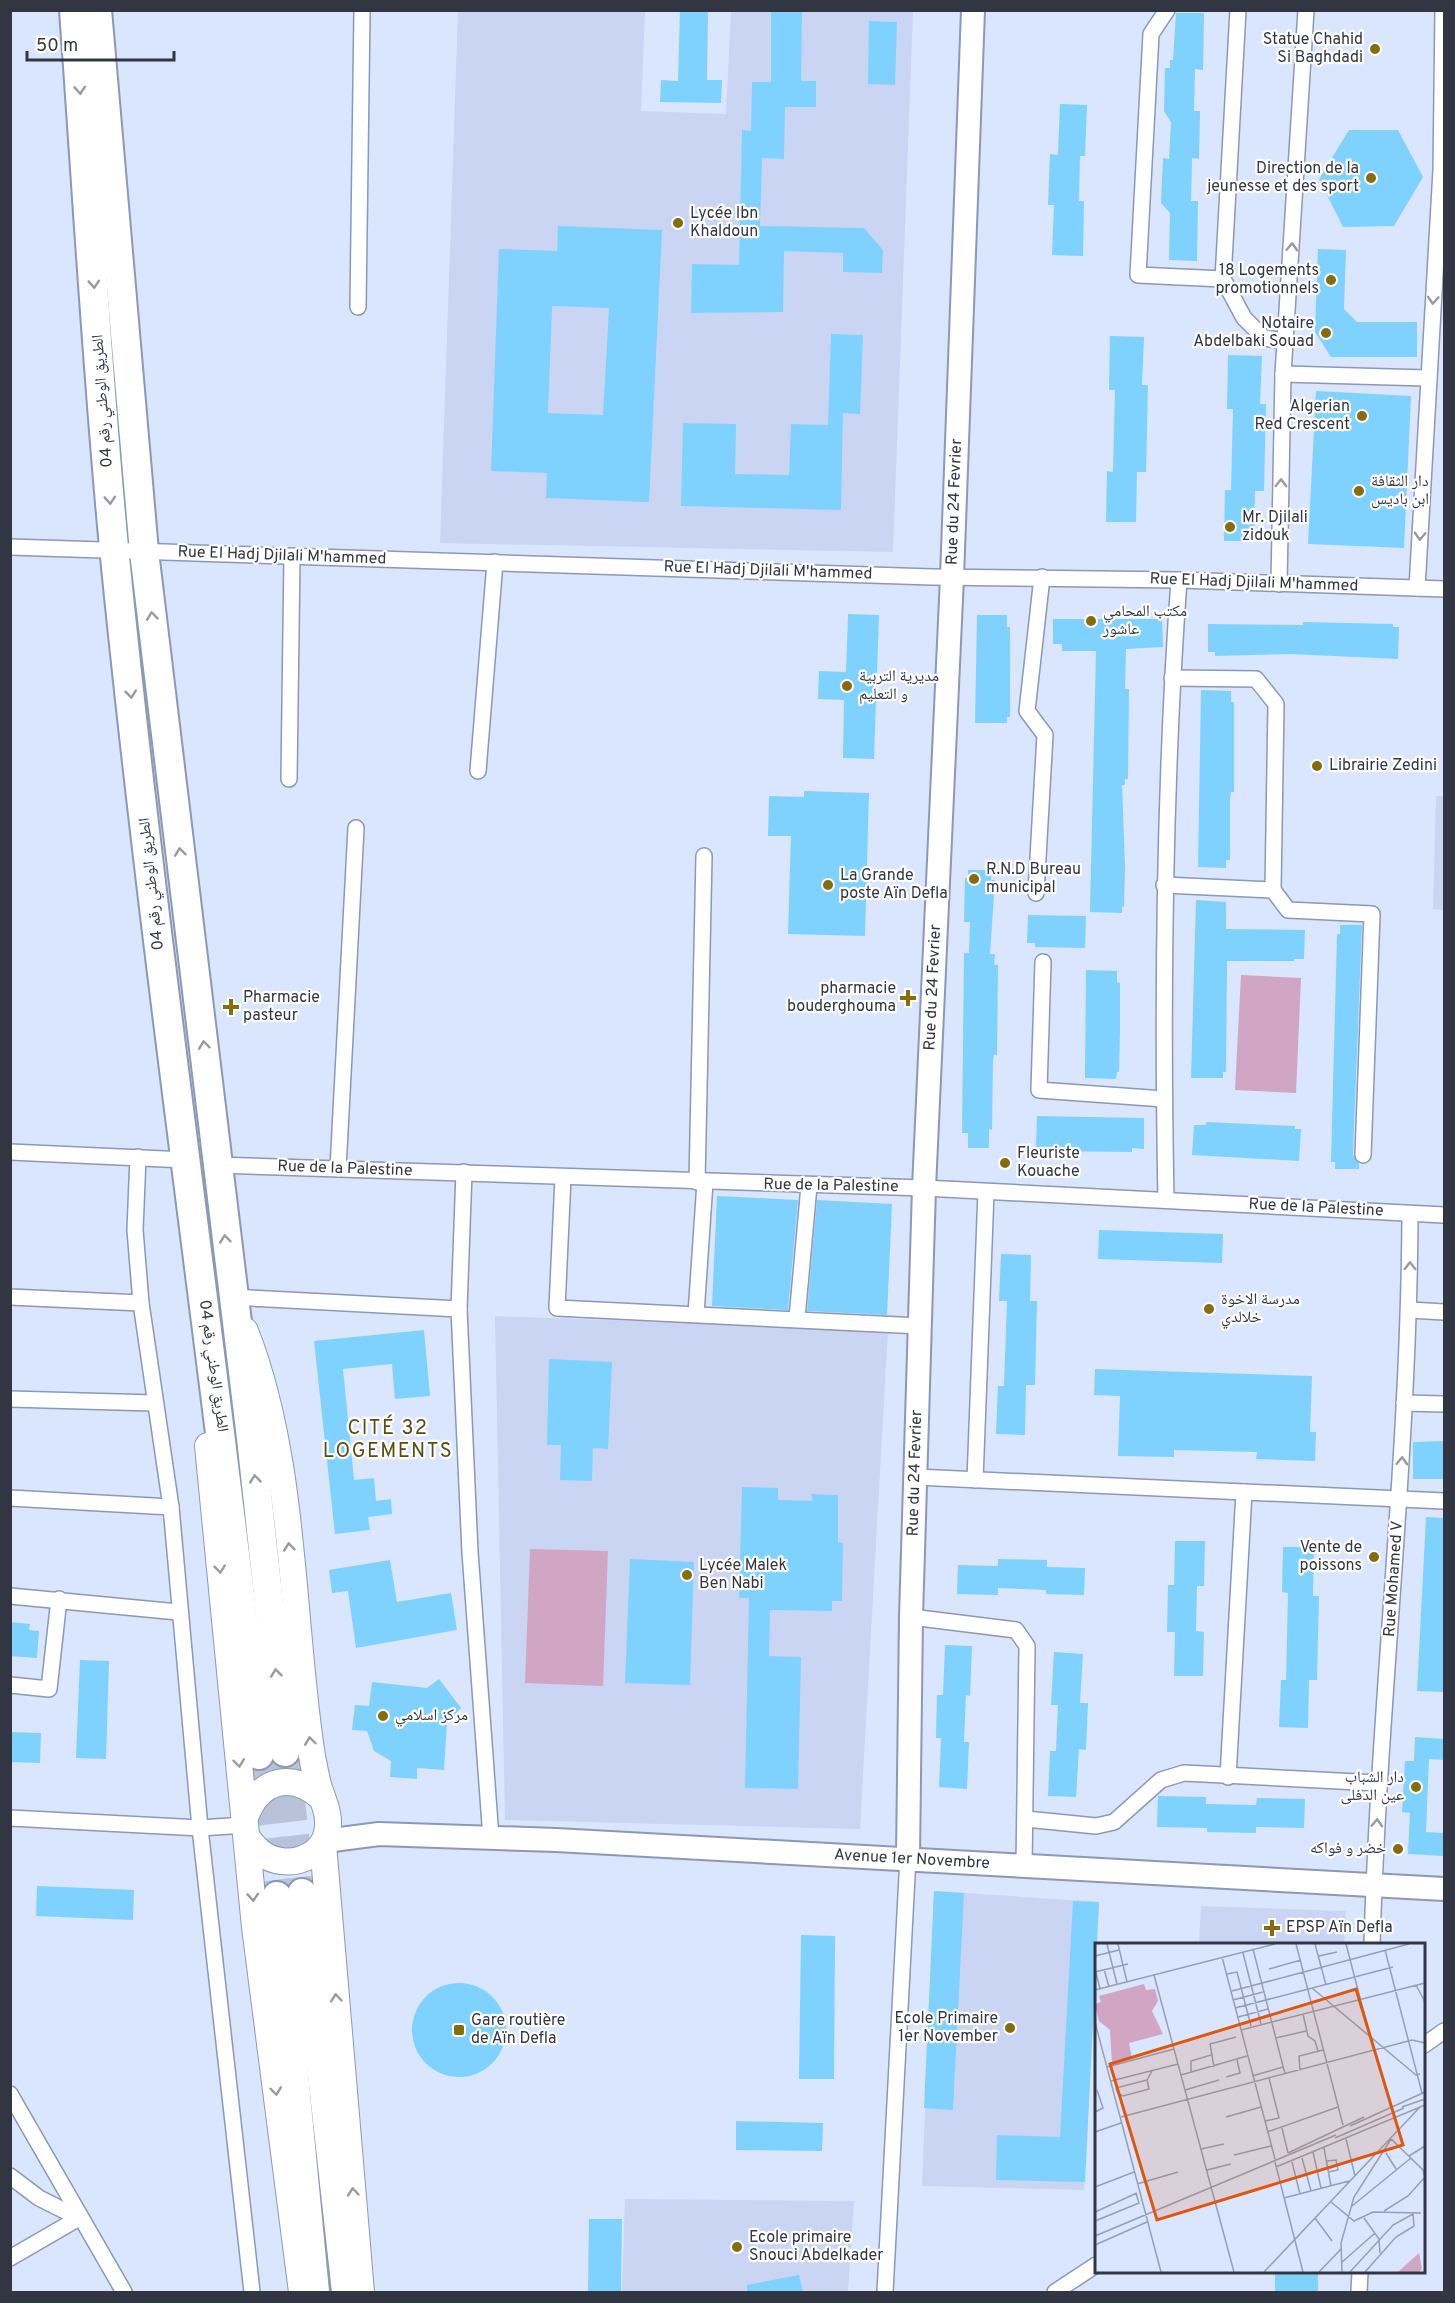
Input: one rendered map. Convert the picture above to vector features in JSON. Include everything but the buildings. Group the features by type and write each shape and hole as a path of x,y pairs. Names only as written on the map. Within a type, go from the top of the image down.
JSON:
{"highway":[{"name":"الطريق الوطني رقم 04","path":"74,10 103,551 225,1456 272,1753 250,1438 144,552 114,232 97,10"},
{"path":"315,2292 289,1895 346,2292"}],"main road":[{"path":"199,1260 201,1371 255,1927 302,2292"},
{"path":"232,1297 262,1381 271,1419 283,1499 309,1734 328,1823 324,1843 361,2292"},
{"path":"324,1803 312,1788 299,1783 279,1783 260,1791 251,1802 246,1826 264,1855 286,1862 308,1857 324,1843"}],"street":[{"path":"358,307 362,10"},
{"name":"Rue du 24 Fevrier","path":"908,1857 911,1617 924,1188 952,577 973,10"},
{"path":"1167,10 1150,34 1138,275 1223,279"},
{"path":"1238,10 1223,279 1244,318 1264,338 1286,341"},
{"path":"1279,584 1283,374 1306,10"},
{"path":"1417,588 1427,378 1441,170 1443,10"},
{"path":"1283,374 1427,378"},
{"name":"Rue El Hadj Djilali M'hammed","path":"10,547 952,577 1179,579 1444,589"},
{"path":"289,778 292,556"},
{"path":"477,771 495,562"},
{"path":"1036,893 1045,735 1027,711 1042,577"},
{"path":"1166,1200 1164,885 1172,678 1179,579"},
{"path":"1172,678 1256,679 1276,704 1273,890 1288,910 1372,914 1363,1155"},
{"path":"338,1169 356,828"},
{"path":"696,1314 701,1182 704,856"},
{"path":"1164,885 1273,890"},
{"path":"1043,963 1039,1090 1164,1099"},
{"path":"10,1152 186,1160"},
{"path":"138,1157 135,1230 141,1303 171,1508 178,1612 200,1828 252,2292"},
{"name":"Rue de la Palestine","path":"217,1165 924,1188 1444,1215"},
{"path":"464,1172 459,1310 470,1552 491,1838"},
{"path":"563,1177 557,1308 797,1318 920,1326"},
{"path":"797,1318 809,1186"},
{"path":"975,1480 986,1192"},
{"name":"Rue Mohamed V","path":"1372,1943 1378,1783 1400,1499 1410,1310 1410,1214"},
{"path":"10,1297 141,1303"},
{"path":"232,1297 459,1310"},
{"path":"1410,1310 1444,1312"},
{"path":"10,1399 154,1403"},
{"path":"1404,1403 1444,1404"},
{"path":"916,1477 1444,1501"},
{"path":"1228,1777 1244,1492"},
{"path":"10,1498 171,1508"},
{"path":"10,1596 178,1612"},
{"path":"10,1684 49,1689 59,1599"},
{"path":"911,1617 1016,1630 1027,1646 1024,1867"},
{"path":"1026,1819 1096,1826 1114,1822 1161,1780 1184,1773 1378,1783"},
{"name":"Avenue 1er Novembre","path":"324,1803 349,1824 379,1834"},
{"path":"10,1818 200,1828 246,1826"},
{"name":"Avenue 1er Novembre","path":"324,1843 379,1834 491,1838 908,1857 1024,1867 1444,1889"},
{"path":"885,2292 908,1857"},
{"path":"1425,2044 1444,2031"},
{"path":"10,2094 79,2218 124,2292"},
{"path":"10,2176 39,2198 79,2218"},
{"path":"10,2258 79,2218"},
{"path":"1055,2292 1095,2266"},
{"path":"1359,2292 1360,2273"}],"shaded area":[{"name":"Lycée Ibn Khaldoun","path":"458,11 645,11 641,111 726,114 731,11 913,11 893,552 440,543"},
{"path":"1436,796 1444,796 1444,910 1433,909"},
{"path":"1241,975 1301,978 1296,1093 1235,1090"},
{"name":"Lycée Malek Ben Nabi","path":"495,1316 888,1330 860,1829 505,1820"},
{"path":"530,1549 608,1551 603,1686 525,1683"},
{"name":"Ecole Primaire 1er November","path":"934,1891 1099,1902 1097,1943 1095,1943 1084,2190 922,2186"},
{"name":"EPSP Aïn Defla","path":"1201,1906 1346,1911 1344,1943 1199,1943"},
{"name":"Ecole primaire Snouci Abdelkader","path":"625,2199 854,2201 848,2292 622,2292"}],"tunnel":[{"path":"285,1752 302,1893"},
{"path":"259,1755 277,1896"}],"place":[{"name":"Statue Chahid Si Baghdadi","path":"1375,49"},
{"name":"Direction de la jeunesse et des sport","path":"1371,178"},
{"name":"Lycée Ibn Khaldoun","path":"678,223"},
{"name":"18 Logements promotionnels","path":"1331,280"},
{"name":"Notaire Abdelbaki Souad","path":"1326,333"},
{"name":"Algerian Red Crescent","path":"1362,416"},
{"name":"دار الثقافة ابن باديس","path":"1359,491"},
{"name":"Mr. Djilali zidouk","path":"1230,527"},
{"name":"مكتب المحامي عاشور","path":"1091,621"},
{"name":"مديرية التربية و التعليم","path":"847,686"},
{"name":"Librairie Zedini","path":"1317,766"},
{"name":"R.N.D Bureau municipal","path":"974,879"},
{"name":"La Grande poste Aïn Defla","path":"828,885"},
{"name":"pharmacie bouderghouma","path":"908,998"},
{"name":"Pharmacie pasteur","path":"231,1007"},
{"name":"Fleuriste Kouache","path":"1005,1163"},
{"name":"مدرسة الاخوة خلالدي","path":"1209,1309"},
{"name":"Vente de poissons","path":"1374,1557"},
{"name":"Lycée Malek Ben Nabi","path":"687,1575"},
{"name":"مركز اسلامي","path":"383,1716"},
{"name":"دار الشباب عين الدفلى","path":"1416,1787"},
{"name":"خضر و فواكه","path":"1398,1849"},
{"name":"EPSP Aïn Defla","path":"1272,1928"},
{"name":"Ecole Primaire 1er November","path":"1010,2028"},
{"name":"Gare routière de Aïn Defla","path":"459,2030"},
{"name":"Ecole primaire Snouci Abdelkader","path":"737,2247"}],"district":[{"name":"CITÉ 32 LOGEMENTS","path":"388,1440"}]}
